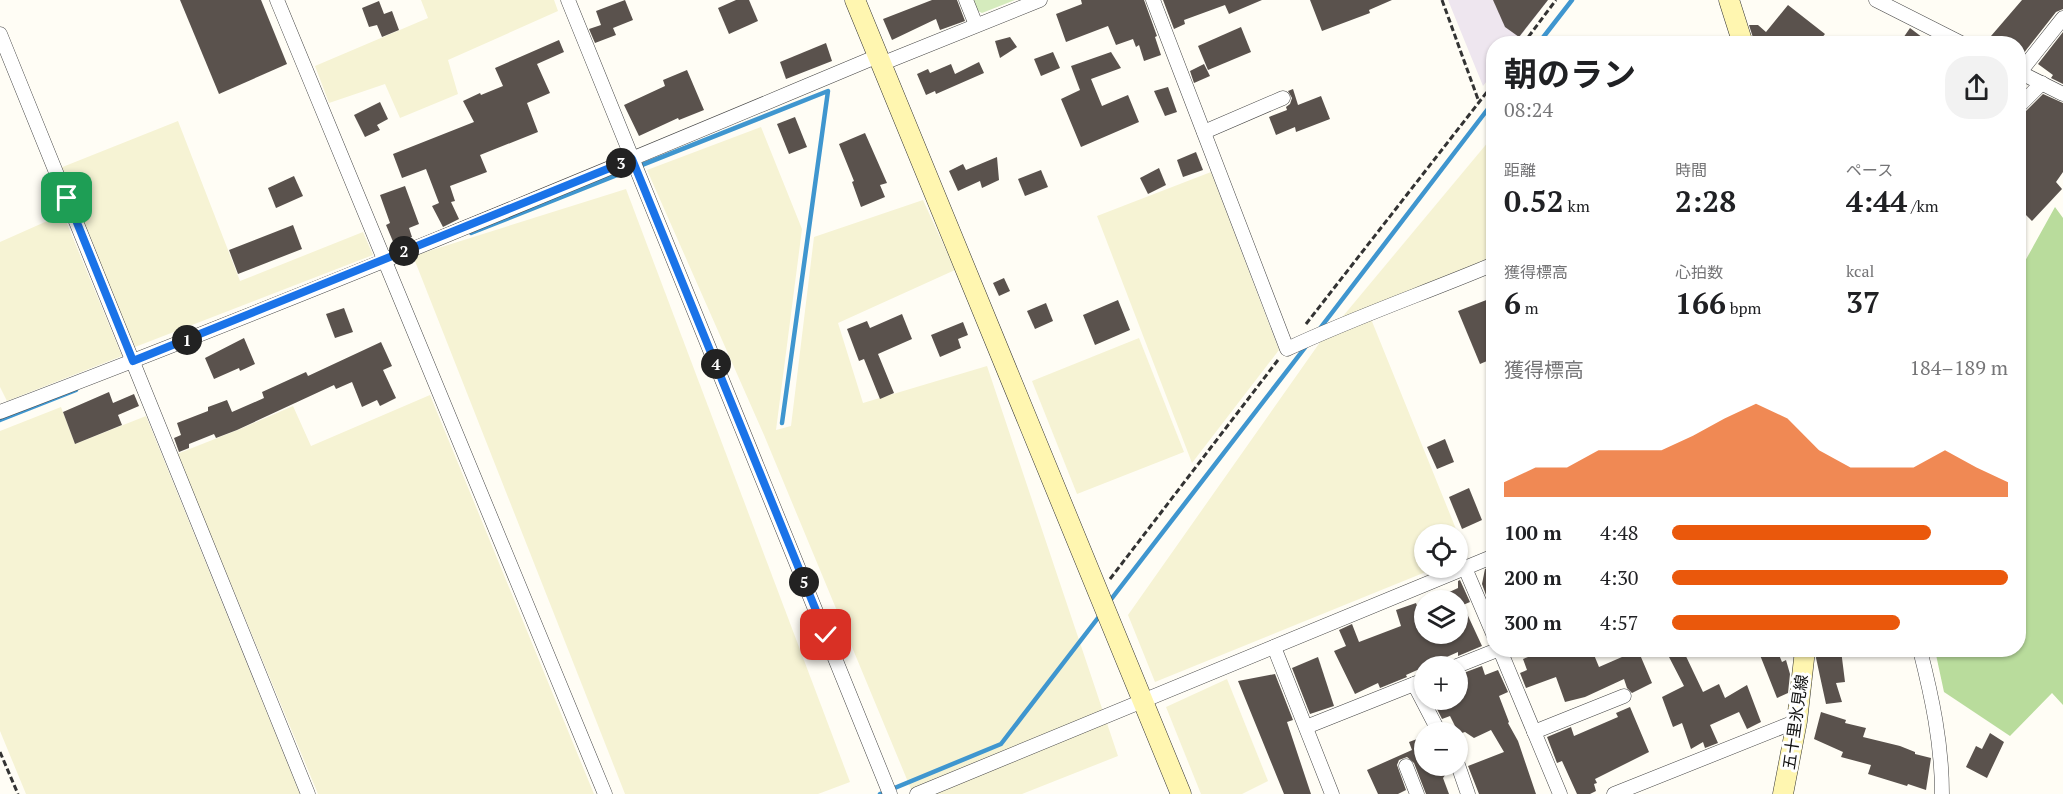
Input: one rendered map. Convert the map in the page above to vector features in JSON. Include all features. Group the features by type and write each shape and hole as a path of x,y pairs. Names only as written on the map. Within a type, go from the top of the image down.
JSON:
{"street":[{"path":"277,0 605,794"},
{"path":"568,0 890,794"},
{"path":"855,0 1181,794"},
{"path":"966,0 975,25"},
{"path":"0,412 133,361 880,60 1040,0"},
{"path":"1153,0 1287,349 1334,327 1486,267"},
{"path":"1728,0 1740,36"},
{"path":"1876,0 1947,36"},
{"path":"2026,64 2063,18"},
{"path":"0,34 308,794"},
{"path":"2026,75 2063,94"},
{"path":"2026,99 2042,82"},
{"path":"1204,132 1283,98"},
{"path":"1468,567 1486,559"},
{"path":"1468,575 1486,617"},
{"path":"917,794 1441,578"},
{"path":"1274,647 1332,794"},
{"path":"1468,662 1486,655"},
{"path":"1501,657 1560,794"},
{"name":"五十里氷見線","path":"1783,794 1797,721 1803,657"},
{"path":"1922,657 1934,707 1942,767 1942,794"},
{"path":"1305,727 1414,683"},
{"path":"1534,732 1624,696"},
{"path":"1614,794 1797,721"},
{"path":"1406,766 1417,794"},
{"path":"1462,776 1468,794"}],"path":[{"path":"1442,0 1479,102"},
{"path":"1530,36 1556,0"},
{"path":"1098,594 1486,93"},
{"path":"0,752 18,794"}],"shaded area":[{"path":"421,0 554,0 558,11 448,60 458,94 400,118 385,84 329,103 315,66 428,18"},
{"path":"1448,0 1548,0 1520,36 1486,36 1486,82 1483,86"},
{"path":"178,121 240,281 363,232 373,255 135,347 60,168"},
{"path":"761,127 802,229 776,430 791,426 814,237 923,200 955,270 838,323 863,403 987,366 1118,756 1022,794 913,794 764,435 647,170"},
{"path":"1486,145 1486,261 1334,327"},
{"path":"1211,172 1279,350 1192,463 1097,216"},
{"path":"626,189 850,782 818,794 625,794 413,256"},
{"path":"63,214 122,356 7,401 0,387 0,242"},
{"path":"1371,319 1454,524 1414,524 1414,577 1155,682 1128,615 1323,338"},
{"path":"1139,338 1184,452 1077,494 1032,381"},
{"path":"430,395 594,794 318,794 177,454 293,406 311,446"},
{"path":"61,407 75,444 146,416 300,794 26,794 0,731 0,431"},
{"path":"1227,679 1268,781 1242,794 1201,794 1166,707"}],"green space":[{"path":"972,0 1015,0 982,13 976,10"},
{"path":"2055,207 2063,218 2063,705 2052,693 2010,736 1944,692 1936,657 2026,657 2026,259"}],"building":[{"path":"180,0 261,0 287,64 219,94"},
{"path":"625,0 633,20 613,28 616,35 595,43 589,29 601,25 596,11"},
{"path":"736,0 749,0 758,21 729,34 718,8"},
{"path":"932,0 957,0 965,21 940,30 936,19 892,40 883,19"},
{"path":"1081,0 1144,0 1161,55 1144,61 1139,45 1136,47 1133,39 1116,45 1108,26 1066,42 1056,14 1082,4"},
{"path":"1163,0 1262,0 1229,14 1225,5 1184,20 1185,24 1174,29"},
{"path":"1310,0 1392,0 1369,10 1370,13 1322,31"},
{"path":"1493,0 1548,0 1520,36 1505,27"},
{"path":"2022,0 2063,0 2063,9 2056,12 2026,50 2026,36 1991,36"},
{"path":"379,1 384,14 392,11 399,30 382,37 377,25 369,27 362,8"},
{"path":"1788,5 1825,34 1823,36 1752,36 1749,25 1758,25 1766,32"},
{"path":"1241,27 1251,52 1208,70 1198,46"},
{"path":"1910,28 1920,36 1904,36"},
{"path":"2063,32 2063,84 2051,78 2053,75 2038,64"},
{"path":"1010,37 1017,47 1000,58 995,41"},
{"path":"559,40 564,52 537,64 550,93 527,103 538,132 480,155 487,172 450,186 455,201 451,202 459,219 443,227 432,206 439,203 426,169 402,178 393,154 474,122 463,101 503,86 495,68"},
{"path":"826,43 832,61 786,79 780,62"},
{"path":"1053,52 1060,68 1041,76 1034,59"},
{"path":"1111,52 1121,68 1091,79 1102,106 1128,95 1139,122 1081,147 1061,99 1080,90 1071,66"},
{"path":"979,62 984,73 936,94 935,91 926,95 917,74 928,69 930,73 951,64 955,74"},
{"path":"1204,64 1210,76 1194,83 1190,71"},
{"path":"687,70 704,110 679,120 678,118 639,136 624,105 665,86 663,80"},
{"path":"1168,87 1177,112 1165,116 1154,91"},
{"path":"1293,89 1298,105 1321,96 1330,119 1296,132 1295,127 1276,135 1269,117 1287,110 1286,107 1292,98 1288,91"},
{"path":"2043,94 2063,103 2063,172 2056,182 2062,189 2032,221 2026,215 2026,111"},
{"path":"380,102 388,119 377,125 380,130 365,137 354,115"},
{"path":"795,117 807,147 789,154 777,124"},
{"path":"865,133 887,183 880,185 885,197 861,207 852,182 854,181 839,144"},
{"path":"1196,152 1203,170 1183,177 1177,160"},
{"path":"997,157 999,180 982,188 980,181 958,191 949,171 963,164 966,170"},
{"path":"1159,168 1166,185 1148,194 1140,178"},
{"path":"1041,170 1048,187 1025,196 1018,179"},
{"path":"294,176 303,196 276,208 268,188"},
{"path":"405,186 419,224 409,228 412,237 394,244 386,225 390,223 380,195"},
{"path":"293,225 302,249 238,274 229,250"},
{"path":"1004,278 1010,291 999,296 993,283"},
{"path":"1118,300 1130,330 1095,345 1083,315"},
{"path":"1486,300 1486,361 1480,364 1458,311"},
{"path":"1046,303 1053,321 1035,329 1027,311"},
{"path":"344,308 353,332 335,338 326,314"},
{"path":"902,314 912,339 878,354 894,393 880,399 864,359 859,361 847,329 867,321 870,328"},
{"path":"963,322 968,335 958,339 961,348 940,357 931,335"},
{"path":"244,338 255,364 214,379 205,358"},
{"path":"381,342 392,366 383,370 396,398 380,406 377,400 362,407 352,382 336,389 334,385 237,430 216,438 214,434 189,444 189,448 179,452 174,438 181,435 177,423 208,411 208,407 227,400 232,412 264,398 262,392 306,372 308,376"},
{"path":"109,392 113,403 134,394 139,406 118,415 122,425 75,444 63,412"},
{"path":"1445,439 1454,462 1437,469 1427,447"},
{"path":"1469,488 1482,520 1468,526 1468,524 1460,524 1449,497"},
{"path":"1486,569 1486,595 1482,584"},
{"path":"1460,580 1465,590 1454,590 1458,588"},
{"path":"1414,604 1414,644 1468,644 1468,616 1482,646 1458,656 1458,652 1449,656 1414,656 1414,671 1406,675 1407,677 1380,688 1378,683 1355,694 1334,651 1346,646 1339,630 1352,624 1359,642 1401,626 1396,610"},
{"path":"1318,657 1334,706 1310,714 1292,668"},
{"path":"1528,657 1595,657 1599,667 1622,657 1641,657 1652,683 1632,693 1627,688 1624,679 1585,697 1565,702 1556,677 1526,688 1520,673 1527,670 1523,659"},
{"path":"1669,657 1686,657 1703,692 1719,684 1725,698 1747,685 1761,722 1747,729 1739,712 1710,725 1718,743 1705,748 1703,742 1691,749 1682,723 1673,727 1662,697 1684,686"},
{"path":"1761,657 1780,657 1782,662 1786,660 1790,674 1788,693 1777,698"},
{"path":"1842,657 1845,682 1836,683 1842,702 1826,704 1816,658"},
{"path":"1482,666 1485,675 1498,670 1508,692 1499,696 1508,723 1518,741 1536,794 1479,794 1468,766 1504,752 1491,730 1474,738 1468,734 1468,722 1453,722 1450,716 1442,719 1438,710 1468,710 1468,671"},
{"path":"1275,674 1293,720 1287,722 1311,794 1284,794 1238,681"},
{"path":"1630,707 1649,752 1595,779 1596,791 1590,794 1577,794 1562,761 1557,763 1547,737 1571,727 1574,736 1618,717 1616,713"},
{"path":"1821,712 1846,720 1845,723 1866,728 1863,737 1900,746 1915,754 1931,758 1926,790 1868,774 1871,765 1841,757 1843,752 1814,739"},
{"path":"1990,733 2004,742 1987,778 1966,767 1976,746 1982,749"},
{"path":"1414,740 1414,763 1407,757 1399,760 1397,765 1406,790 1398,794 1378,794 1367,770 1412,750 1409,742"},
{"path":"1419,776 1444,776 1443,778 1449,794 1426,794"}],"waterway":[{"path":"1544,36 1572,0"},
{"path":"471,233 828,91 782,423"},
{"path":"1318,331 1486,111"},
{"path":"1109,602 1307,345"},
{"path":"0,420 76,390"},
{"path":"880,794 1001,744 1101,614"}],"route":[{"path":"67,198 133,361 632,159 826,635"}]}
